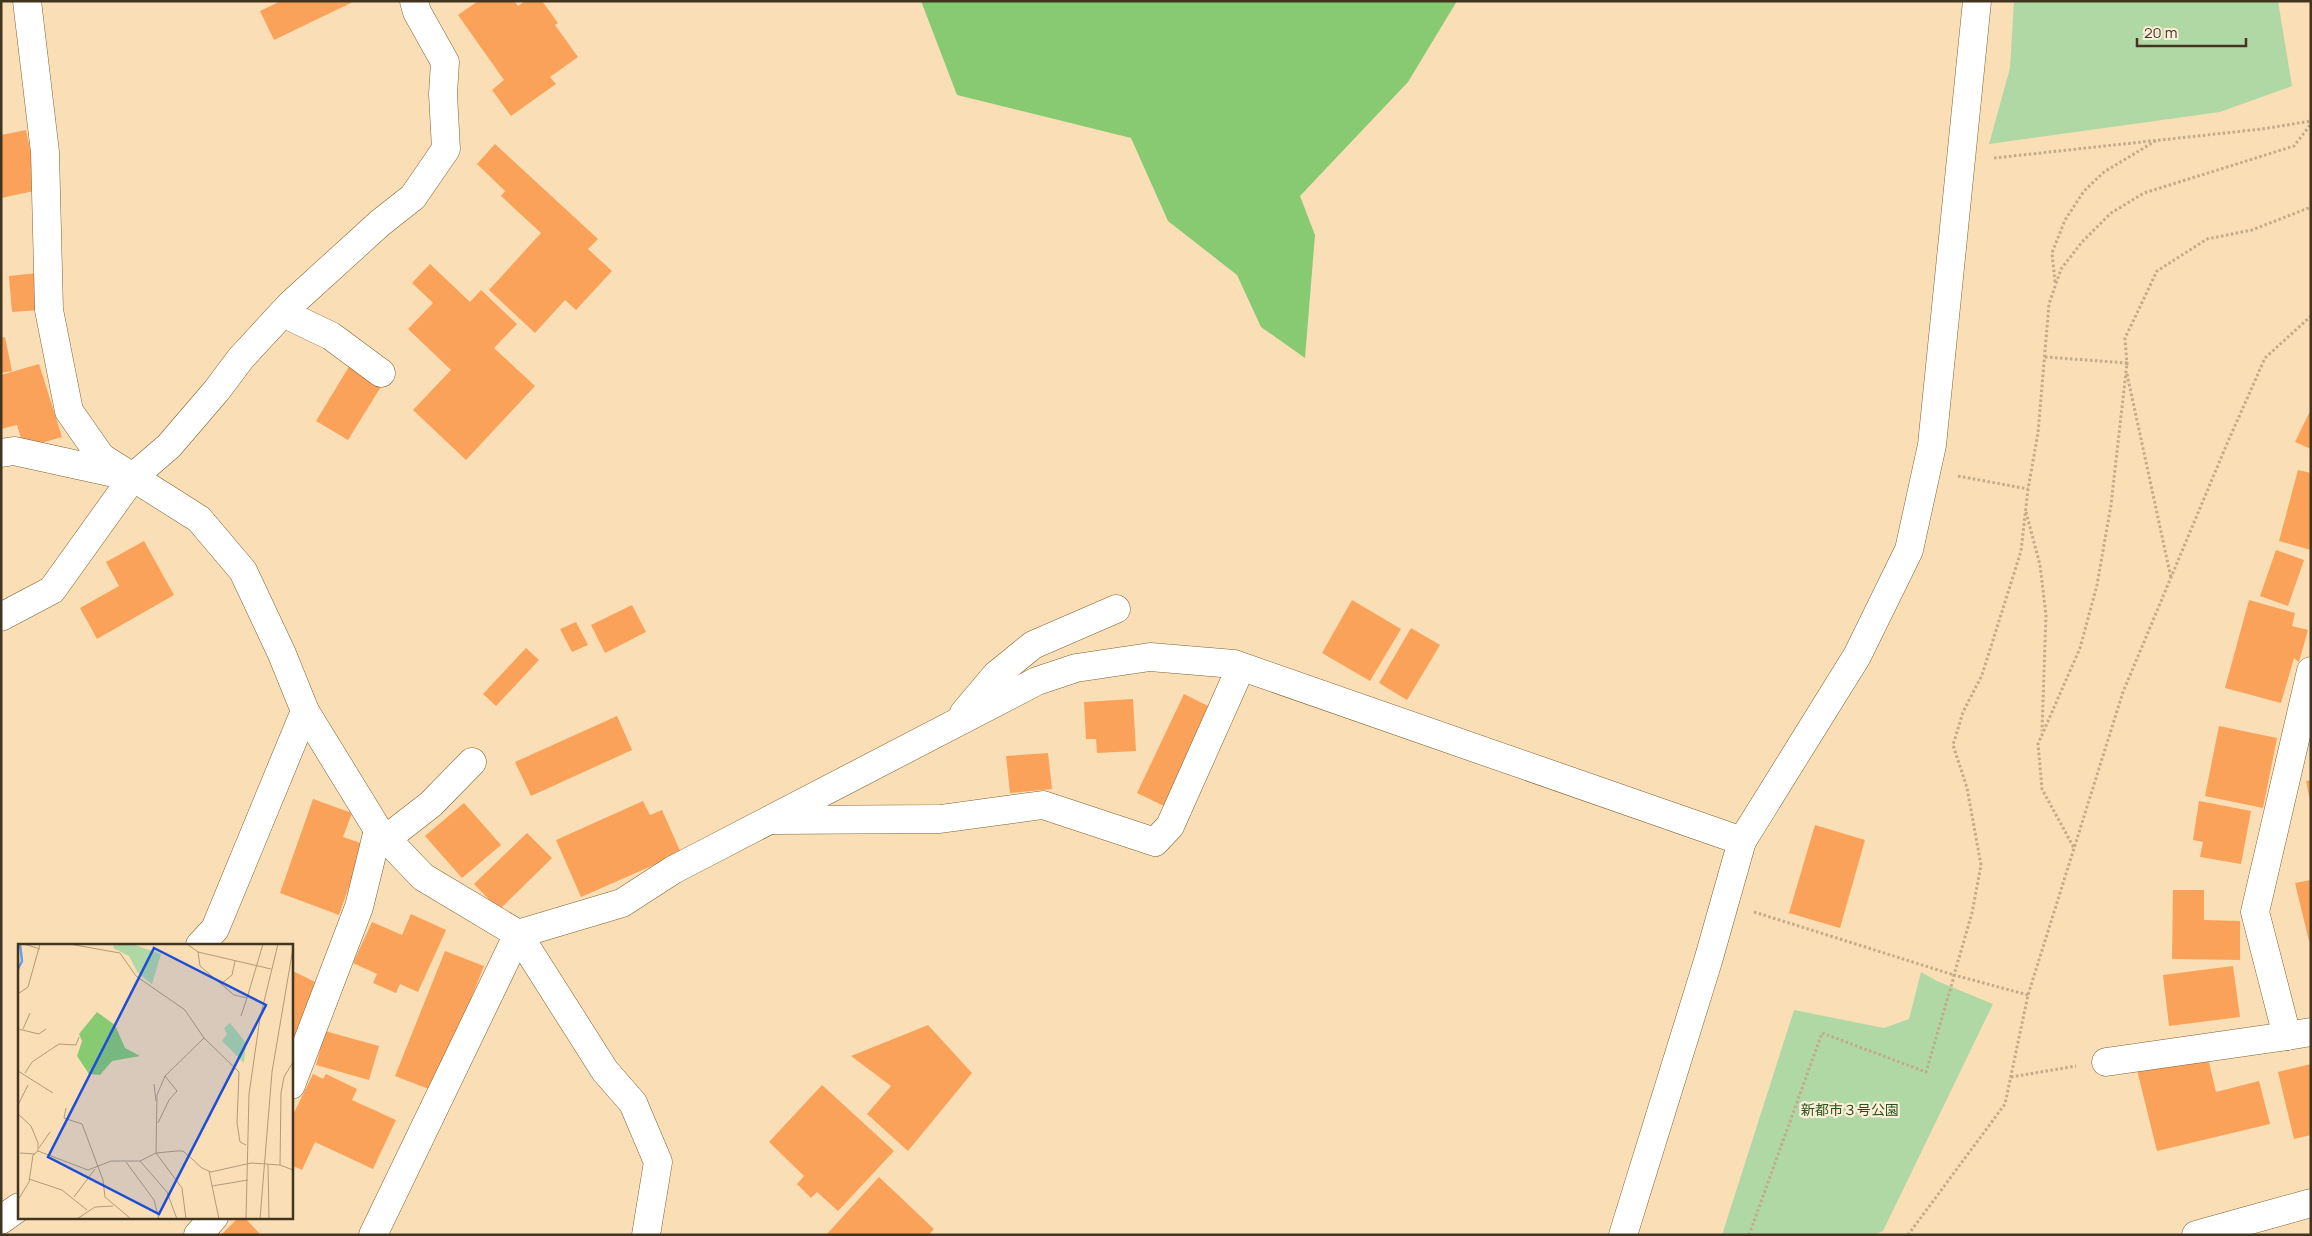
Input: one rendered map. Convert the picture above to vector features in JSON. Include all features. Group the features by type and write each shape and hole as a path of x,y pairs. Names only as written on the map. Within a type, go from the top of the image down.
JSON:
{"street":[{"path":"27,1 35,57 44,152 50,310 68,411 101,457 199,519 244,571 282,654 305,711 382,834 423,877 518,934 605,1071 633,1103 658,1162 646,1235"},
{"path":"1,617 52,590 133,477 169,446 217,390 240,358 283,313 380,223 413,197 446,149 443,94 445,62 417,12 414,1"},
{"path":"1623,1235 1742,841 1857,656 1909,550 1932,445 1978,1"},
{"path":"283,313 331,336 381,373"},
{"path":"1,453 14,451 133,477"},
{"path":"957,721 996,675 1033,645 1116,609"},
{"path":"373,1235 518,934 622,904 673,870 957,721 1037,681 1076,668 1150,657 1234,664 1742,841"},
{"path":"768,820 940,819 1043,806 1155,842 1170,826 1241,667"},
{"path":"2106,1062 2299,1034 2255,912 2302,748 2311,671"},
{"path":"201,944 215,929 305,711"},
{"path":"292,1082 359,907 382,834 431,804 472,762"},
{"path":"2196,1235 2311,1203"},
{"path":"1,1220 18,1208"},
{"path":"198,1235 213,1218"}],"path":[{"path":"1962,161 2311,123"},
{"path":"1749,1235 1822,1033 1926,1072 1972,913 1981,865 1968,788 1953,745 1963,712 1982,674 2021,551 2025,509 2038,433 2049,304 2061,269 2082,242 2111,213 2144,193 2294,146 2311,123"},
{"path":"2056,285 2052,253 2066,220 2084,191 2104,172 2159,140"},
{"path":"2171,578 2128,375 2125,338 2157,271 2207,240 2252,230 2311,207"},
{"path":"1908,1235 2006,1104 2028,995 2123,692 2266,358 2311,316"},
{"path":"2045,357 2127,363"},
{"path":"2074,848 2042,789 2038,744 2080,648 2097,585 2111,505 2127,363"},
{"path":"1926,471 2028,489"},
{"path":"2025,509 2040,565 2046,615 2042,735"},
{"path":"1724,903 1954,975 2028,995"},
{"path":"1954,975 1956,970"},
{"path":"2011,1077 2106,1062"}],"green space":[{"path":"921,1 1457,1 1408,82 1300,196 1315,235 1305,358 1261,327 1237,275 1168,221 1131,138 957,95"},
{"path":"2014,1 2278,1 2292,86 2220,112 1989,144 2010,68"},
{"name":"新都市３号公園","path":"1921,972 1937,981 1993,1004 1883,1231 1874,1235 1722,1235 1794,1010 1884,1028 1909,1019"}],"building":[{"path":"281,1 355,1 274,40 260,11"},
{"path":"478,1 514,1 518,6 525,1 542,1 558,23 555,25 578,57 550,77 556,84 511,116 492,90 504,80 458,15"},
{"path":"26,130 39,190 1,198 1,135"},
{"path":"495,144 598,239 588,249 612,271 576,310 565,300 535,333 489,290 541,233 501,196 505,191 477,164"},
{"path":"430,264 470,302 481,290 517,324 494,348 535,386 466,460 413,410 451,370 408,329 433,303 412,283"},
{"path":"37,273 40,310 12,312 9,276"},
{"path":"5,337 12,371 1,373 1,338"},
{"path":"39,364 62,437 24,448 17,425 1,429 1,375"},
{"path":"350,365 382,385 348,440 316,421"},
{"path":"2311,409 2311,449 2295,442"},
{"path":"2298,470 2311,473 2311,550 2279,541"},
{"path":"144,541 174,595 97,639 80,608 119,586 106,562"},
{"path":"2276,550 2304,560 2288,606 2260,596"},
{"path":"1352,600 1401,629 1370,681 1322,653"},
{"path":"2249,600 2295,613 2292,626 2308,630 2299,662 2294,658 2281,703 2225,688"},
{"path":"632,605 646,632 605,653 591,625"},
{"path":"576,622 588,645 572,652 560,629"},
{"path":"1411,628 1440,645 1407,700 1379,683"},
{"path":"526,648 539,660 496,706 483,694"},
{"path":"1184,694 1214,709 1166,807 1137,793"},
{"path":"1133,699 1136,751 1097,753 1096,739 1086,739 1084,702"},
{"path":"617,716 632,750 531,796 515,762"},
{"path":"2219,726 2277,738 2263,808 2205,796"},
{"path":"1048,753 1052,789 1010,793 1006,756"},
{"path":"2311,780 2311,801 2310,801 2306,781"},
{"path":"313,799 352,813 343,837 364,844 339,915 280,893"},
{"path":"643,801 650,815 662,810 681,853 581,897 556,840"},
{"path":"2199,801 2251,811 2241,864 2200,857 2203,842 2193,840"},
{"path":"464,803 501,845 462,878 425,836"},
{"path":"1815,825 1865,840 1840,928 1789,913"},
{"path":"527,833 552,858 499,910 474,884"},
{"path":"2311,880 2311,941 2309,941 2295,883"},
{"path":"2173,890 2204,890 2204,920 2240,921 2240,960 2172,959"},
{"path":"411,914 446,930 418,992 400,984 396,993 373,983 377,974 353,963 372,922 402,935"},
{"path":"445,951 484,966 434,1091 395,1076"},
{"path":"2233,966 2240,1017 2169,1026 2163,975"},
{"path":"293,971 321,985 294,1042 292,1041"},
{"path":"928,1025 972,1073 908,1151 867,1114 891,1086 851,1056"},
{"path":"325,1031 379,1046 369,1080 316,1065"},
{"path":"2206,1050 2216,1092 2259,1081 2270,1124 2157,1151 2136,1066"},
{"path":"2311,1064 2311,1135 2294,1139 2278,1072"},
{"path":"313,1074 323,1079 326,1074 357,1089 352,1100 396,1120 373,1169 315,1142 302,1170 292,1165 292,1117"},
{"path":"822,1085 894,1151 838,1211 817,1192 811,1198 797,1184 804,1176 769,1142"},
{"path":"879,1177 934,1229 929,1235 826,1235"},
{"path":"238,1218 245,1218 261,1235 221,1235"}]}
